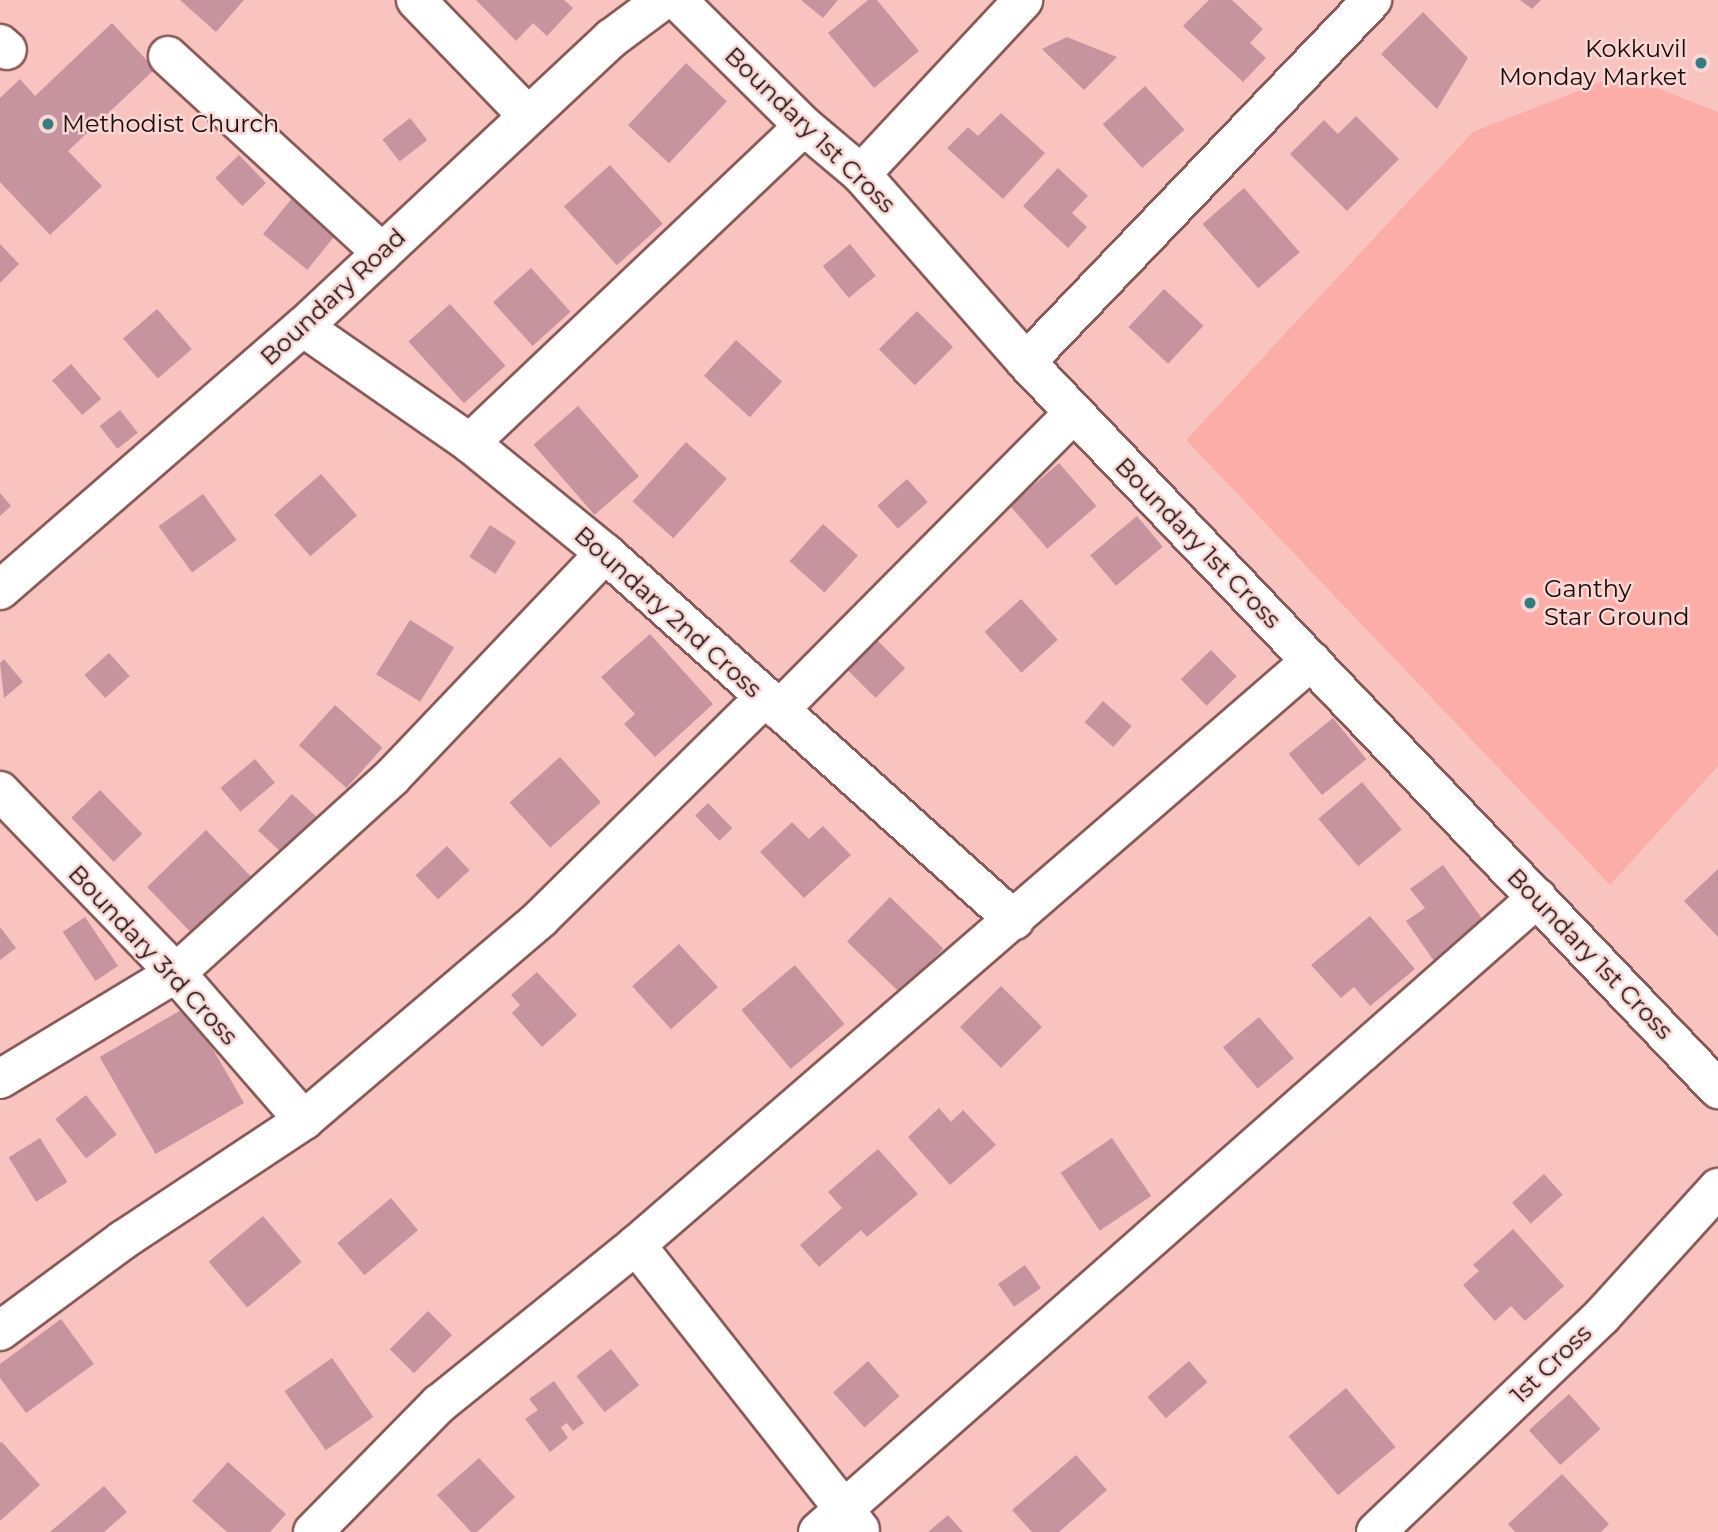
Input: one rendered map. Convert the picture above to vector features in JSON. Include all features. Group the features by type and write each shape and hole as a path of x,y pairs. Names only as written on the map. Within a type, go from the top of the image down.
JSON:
{"street":[{"path":"416,0 527,115"},
{"name":"Boundary Road","path":"0,590 303,327 612,37 663,0"},
{"name":"Boundary 1st Cross","path":"677,0 804,126 861,174 1026,362 1718,1089"},
{"path":"861,174 1023,0"},
{"path":"1026,362 1372,0"},
{"path":"168,56 382,253"},
{"path":"470,443 804,126"},
{"name":"Boundary 2nd Cross","path":"303,327 470,443 605,553 1014,920"},
{"path":"0,1331 123,1240 304,1120 541,918 772,704 1074,413"},
{"path":"0,1079 176,973 392,776 605,553"},
{"path":"313,1532 439,1404 636,1245 1311,661"},
{"name":"Boundary 3rd Cross","path":"0,791 176,973 304,1120"},
{"path":"636,1245 841,1525 1536,898"},
{"name":"1st Cross","path":"1376,1532 1602,1316 1718,1188"}],"shaded area":[{"name":"Ganthy Star Ground","path":"1621,74 1718,112 1718,766 1610,885 1186,440 1473,132"}],"building":[{"path":"180,0 244,0 216,32"},
{"path":"476,0 564,0 573,8 547,36 533,23 516,41"},
{"path":"801,0 838,0 823,18"},
{"path":"868,0 877,0 919,51 874,88 828,33"},
{"path":"1209,0 1232,0 1263,29 1250,43 1266,58 1243,82 1183,26"},
{"path":"1520,0 1541,0 1532,9"},
{"path":"1423,12 1468,58 1437,109 1381,54"},
{"name":"Methodist Church","path":"112,23 155,69 68,151 102,186 50,235 0,182 0,98 20,79 35,96"},
{"path":"1067,37 1117,57 1084,90 1042,49"},
{"path":"686,63 727,101 669,163 628,125"},
{"path":"1145,86 1184,130 1142,168 1103,124"},
{"path":"1001,113 1045,153 1003,199 947,148 968,127 978,136"},
{"path":"1356,116 1399,159 1347,211 1290,154 1324,120 1338,134"},
{"path":"410,118 427,140 400,162 382,140"},
{"path":"239,155 266,183 242,206 215,178"},
{"path":"610,165 663,224 617,265 564,206"},
{"path":"1058,168 1088,196 1072,213 1087,227 1068,248 1023,206"},
{"path":"1244,188 1300,252 1258,288 1202,224"},
{"path":"297,192 341,228 307,270 263,234"},
{"path":"0,244 19,264 0,283"},
{"path":"850,244 876,276 849,298 823,266"},
{"path":"531,268 570,312 533,346 493,302"},
{"path":"1164,289 1203,326 1168,364 1129,327"},
{"path":"450,304 506,366 464,403 408,341"},
{"path":"157,309 192,349 158,379 123,339"},
{"path":"917,311 953,347 915,385 879,349"},
{"path":"736,340 782,381 750,417 704,376"},
{"path":"71,364 101,399 82,415 52,380"},
{"path":"578,406 639,476 594,515 533,445"},
{"path":"120,410 138,433 117,449 100,426"},
{"path":"686,442 727,479 673,538 632,501"},
{"path":"1059,463 1096,506 1047,549 1010,506"},
{"path":"321,474 357,516 310,556 274,515"},
{"path":"907,479 928,502 898,529 877,506"},
{"path":"0,493 11,506 0,516"},
{"path":"203,494 237,540 192,572 159,526"},
{"path":"1137,516 1163,547 1116,586 1090,555"},
{"path":"823,524 858,555 824,593 790,561"},
{"path":"490,525 516,542 495,574 469,557"},
{"path":"1021,599 1058,640 1021,673 985,632"},
{"path":"410,620 454,648 420,702 376,674"},
{"path":"650,634 713,704 655,757 624,724 635,714 601,677"},
{"path":"877,640 905,668 876,698 847,670"},
{"path":"1211,650 1237,677 1206,706 1181,679"},
{"path":"109,653 130,676 105,698 84,675"},
{"path":"4,659 23,682 4,698 0,663"},
{"path":"1103,701 1132,726 1113,747 1085,722"},
{"path":"335,705 383,748 346,788 299,745"},
{"path":"1333,718 1366,759 1322,795 1289,754"},
{"path":"560,757 601,802 550,848 509,803"},
{"path":"255,759 275,783 240,812 221,788"},
{"path":"1362,782 1402,829 1358,866 1318,819"},
{"path":"100,790 142,834 114,862 71,818"},
{"path":"292,794 319,819 285,856 258,831"},
{"path":"708,803 732,828 719,841 695,816"},
{"path":"792,822 809,839 823,826 851,855 804,898 760,852"},
{"path":"206,830 250,876 191,933 147,887"},
{"path":"447,846 470,870 438,899 416,875"},
{"path":"1443,865 1486,924 1434,961 1406,921 1425,908 1410,889"},
{"path":"1718,869 1718,937 1684,901"},
{"path":"890,897 943,948 900,993 847,942"},
{"path":"1370,916 1415,969 1370,1006 1354,987 1341,998 1311,965"},
{"path":"85,917 118,966 96,981 63,932"},
{"path":"0,927 16,948 0,960"},
{"path":"679,944 718,987 671,1029 632,986"},
{"path":"795,965 844,1024 791,1069 741,1010"},
{"path":"537,972 577,1015 542,1047 512,1013 520,1005 511,995"},
{"path":"1001,986 1042,1027 1001,1068 960,1027"},
{"path":"188,1006 244,1103 156,1154 100,1057"},
{"path":"1259,1017 1294,1058 1258,1089 1223,1047"},
{"path":"86,1095 117,1134 86,1158 55,1119"},
{"path":"939,1108 951,1122 963,1110 996,1145 950,1185 908,1137"},
{"path":"40,1138 68,1182 36,1202 9,1158"},
{"path":"1112,1138 1151,1196 1100,1231 1061,1173"},
{"path":"878,1149 918,1194 867,1237 861,1230 819,1267 800,1245 842,1208 828,1192"},
{"path":"1544,1174 1563,1195 1531,1224 1512,1203"},
{"path":"391,1198 418,1230 364,1275 337,1243"},
{"path":"263,1216 302,1262 247,1308 209,1262"},
{"path":"1513,1229 1564,1286 1525,1321 1511,1306 1495,1321 1463,1285 1479,1271 1473,1265"},
{"path":"1025,1265 1041,1288 1014,1307 998,1284"},
{"path":"428,1311 452,1335 414,1373 390,1349"},
{"path":"61,1319 94,1364 26,1413 0,1378 0,1364"},
{"path":"611,1349 639,1385 605,1412 576,1376"},
{"path":"332,1358 373,1417 326,1450 284,1391"},
{"path":"868,1361 899,1396 865,1427 833,1392"},
{"path":"1189,1361 1207,1382 1166,1418 1147,1397"},
{"path":"554,1381 584,1423 573,1431 567,1423 561,1427 568,1438 550,1452 525,1419 538,1410 529,1399"},
{"path":"1346,1388 1395,1447 1338,1495 1289,1436"},
{"path":"1569,1394 1600,1429 1560,1465 1529,1430"},
{"path":"2,1442 40,1485 0,1521 0,1443"},
{"path":"1076,1455 1107,1490 1059,1532 1032,1532 1012,1510"},
{"path":"479,1458 515,1497 477,1532 471,1532 437,1495"},
{"path":"228,1462 286,1514 270,1532 227,1532 192,1501"},
{"path":"1562,1474 1609,1524 1601,1532 1515,1532 1508,1524"},
{"path":"104,1486 127,1512 104,1532 50,1532"},
{"path":"948,1515 963,1532 928,1532"}],"place":[{"name":"Kokkuvil Monday Market","path":"1701,63"},
{"name":"Methodist Church","path":"48,124"},
{"name":"Ganthy Star Ground","path":"1530,603"}]}
